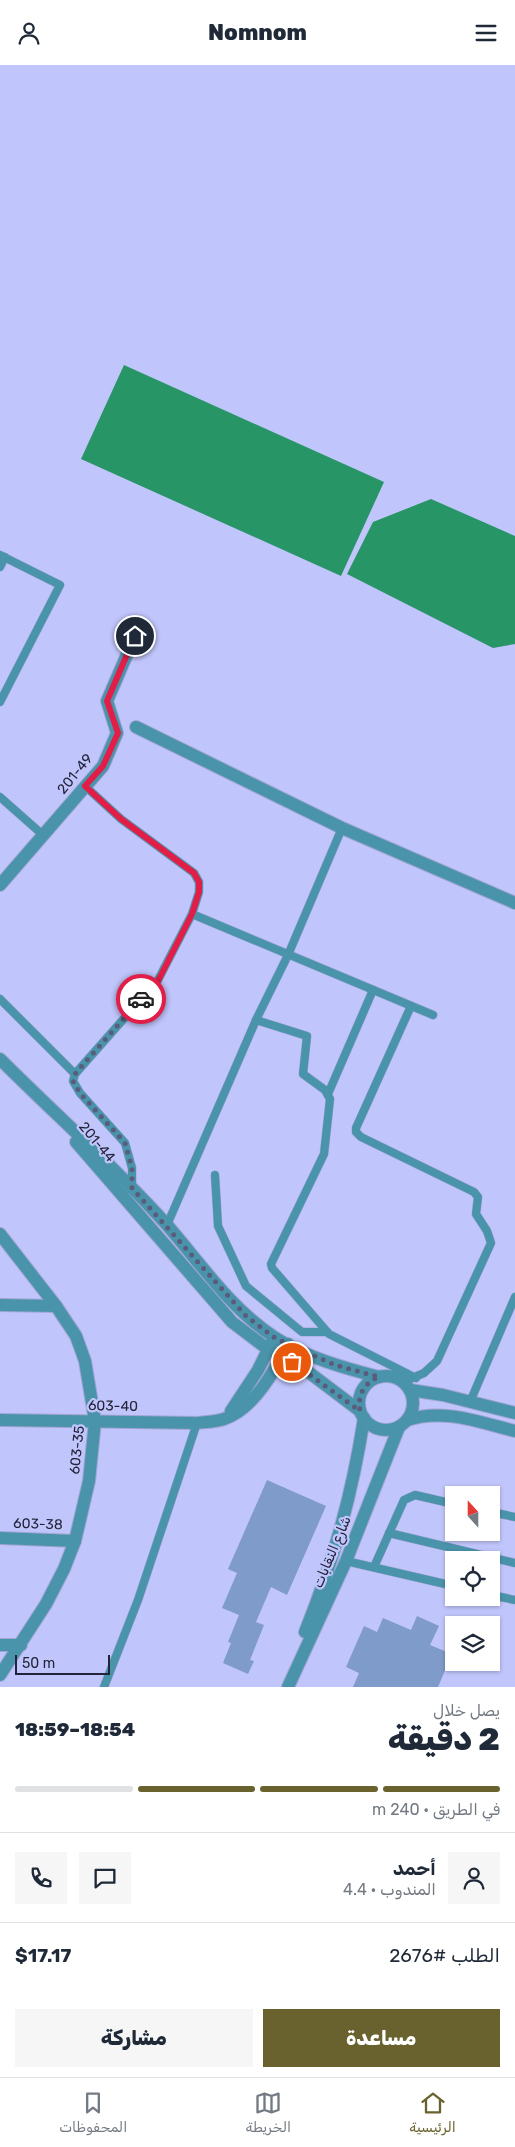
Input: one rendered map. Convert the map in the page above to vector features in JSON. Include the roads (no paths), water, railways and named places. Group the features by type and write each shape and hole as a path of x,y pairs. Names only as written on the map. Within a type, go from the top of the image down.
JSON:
{"street":[{"name":"201-49","path":"0,885 103,766 118,733 107,701 135,636"},
{"path":"136,727 342,828 515,903"},
{"name":"201-44","path":"0,1059 53,1113 232,1323 269,1350 303,1368 362,1414"},
{"name":"201-44","path":"53,1113 95,1149 167,1225 222,1292 246,1316 275,1338 288,1344 335,1365 379,1377"},
{"name":"603-35","path":"0,1234 56,1306 76,1336 81,1349 95,1421 89,1481 74,1541 46,1603 0,1675"},
{"path":"0,1305 56,1306"},
{"path":"225,1419 249,1385 275,1338"},
{"name":"603-40","path":"0,1420 197,1423 225,1419 250,1402 271,1377 288,1344"},
{"path":"515,1413 470,1402 392,1377 379,1377 370,1382 363,1390 359,1400 362,1414 372,1426 382,1430 428,1414 444,1414 515,1431"},
{"path":"403,1423 413,1405 410,1383"},
{"name":"شارع النقابات","path":"288,1687 293,1662 326,1581 348,1505 362,1414"},
{"name":"شارع النقابات","path":"288,1687 346,1561 403,1423"},
{"name":"603-38","path":"0,1538 74,1541"},
{"path":"0,1645 20,1645"}],"lane":[{"path":"0,567 2,556 60,585 0,702"},
{"path":"85,786 121,819 194,873 199,882 199,892 192,914 158,981 75,1074 73,1081 80,1093 125,1143 132,1168 132,1188"},
{"path":"0,797 43,835"},
{"path":"167,1225 256,1020 288,955 342,828"},
{"path":"192,914 433,1015"},
{"path":"373,989 328,1094 330,1103 324,1154 271,1264 272,1268 327,1332 410,1383 431,1368 442,1354 492,1240 476,1214 478,1197 474,1192 361,1137 356,1132 356,1128 411,1006"},
{"path":"0,999 75,1074"},
{"path":"256,1020 305,1033 308,1041 303,1074 328,1094"},
{"path":"215,1175 218,1226 246,1286 302,1332 327,1332"},
{"path":"470,1402 515,1297"},
{"path":"104,1687 138,1600 197,1423"},
{"path":"374,1567 404,1500 415,1495 445,1502"},
{"path":"500,1514 515,1517"},
{"path":"389,1533 515,1563"},
{"path":"346,1561 445,1584"},
{"path":"500,1597 515,1600"}]}
